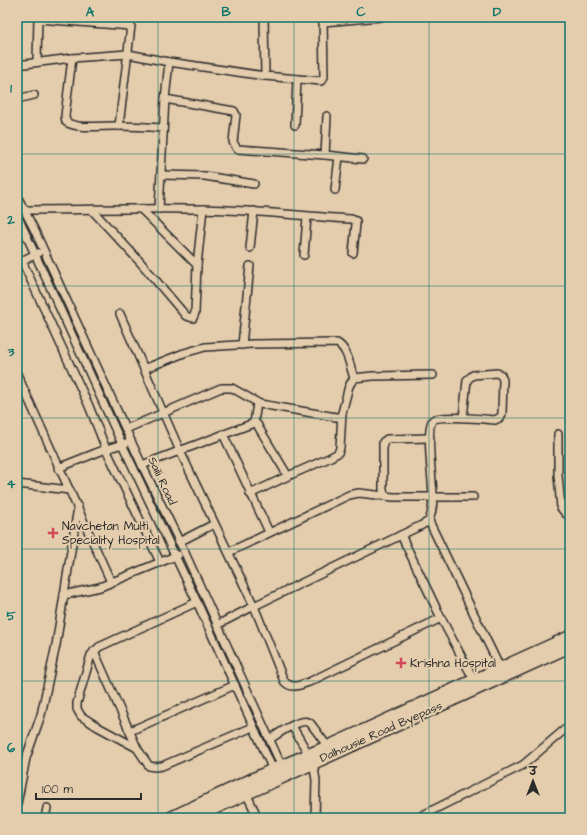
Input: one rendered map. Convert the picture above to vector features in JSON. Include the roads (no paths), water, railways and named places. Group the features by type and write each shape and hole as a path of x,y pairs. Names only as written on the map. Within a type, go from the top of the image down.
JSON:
{"highway":[{"path":"311,759 328,747 500,668 569,646"},
{"name":"Dalhousie Road Byepass","path":"192,818 246,793 279,772 569,646"},
{"path":"171,818 279,772"}],"street":[{"path":"264,17 265,76"},
{"path":"17,65 72,58 128,54 169,62 317,82 323,80 323,20 380,17"},
{"path":"37,62 38,18 131,26 119,126"},
{"path":"72,58 65,116 66,122 72,125 80,126 163,128"},
{"path":"159,209 163,128 169,62"},
{"path":"295,125 297,79"},
{"path":"17,100 34,94"},
{"path":"165,99 234,111 236,115 233,142 237,149 363,159"},
{"path":"325,155 327,116"},
{"path":"335,190 339,157"},
{"path":"161,175 205,176 254,184"},
{"name":"Saili Road","path":"17,196 44,250 132,440 142,465 185,553 259,718 270,739 279,772"},
{"path":"141,209 197,265"},
{"path":"92,210 141,263 186,316 193,318 195,313 197,265 203,209"},
{"path":"24,210 203,209 254,211 307,217 351,219 356,221 353,253"},
{"path":"250,248 254,211"},
{"path":"17,215 174,556 197,602 253,727 279,772"},
{"path":"304,255 307,217"},
{"path":"44,250 20,262 89,406 106,449 160,562"},
{"path":"242,345 250,266"},
{"path":"120,314 180,450 254,606 284,681 290,686 296,686 309,682 441,618"},
{"path":"144,369 195,349 205,347 337,343 345,351 354,378"},
{"path":"17,374 58,468 78,507 111,582"},
{"path":"354,378 373,376 433,375"},
{"path":"463,418 467,380 473,375 501,375 501,417 495,420 463,418 437,418 433,420 430,438 433,496 429,521 500,668"},
{"path":"250,494 338,453 340,448 342,413 349,386 354,378"},
{"path":"126,429 221,388 232,388 257,403 332,417 340,416 342,413"},
{"path":"254,423 257,403"},
{"path":"254,423 257,424 288,476"},
{"path":"142,465 254,423"},
{"path":"223,434 269,532"},
{"path":"558,434 558,475 561,508 566,514 570,515"},
{"path":"385,496 383,490 383,442 387,439 430,438"},
{"path":"58,468 132,440"},
{"path":"17,484 70,490"},
{"path":"228,552 354,493 393,497 473,497"},
{"path":"17,804 26,758 41,715 56,645 78,507"},
{"path":"217,625 429,521"},
{"path":"179,542 214,524"},
{"path":"401,535 441,618 474,680"},
{"path":"64,595 100,587 174,556 185,553"},
{"path":"137,748 98,727 81,716 79,713 77,703 91,655 99,647 197,602"},
{"path":"94,651 137,748 150,766 162,766 253,727"},
{"path":"130,732 235,685"},
{"path":"270,739 302,721 308,721 328,747"},
{"path":"417,818 522,765 570,725"},
{"path":"292,726 311,759 316,780 315,818"},
{"path":"246,793 258,818"},
{"path":"45,818 47,808"}],"place":[{"name":"Navchetan Multi Speciality Hospital","path":"53,533"},
{"name":"Krishna Hospital","path":"401,663"}]}
